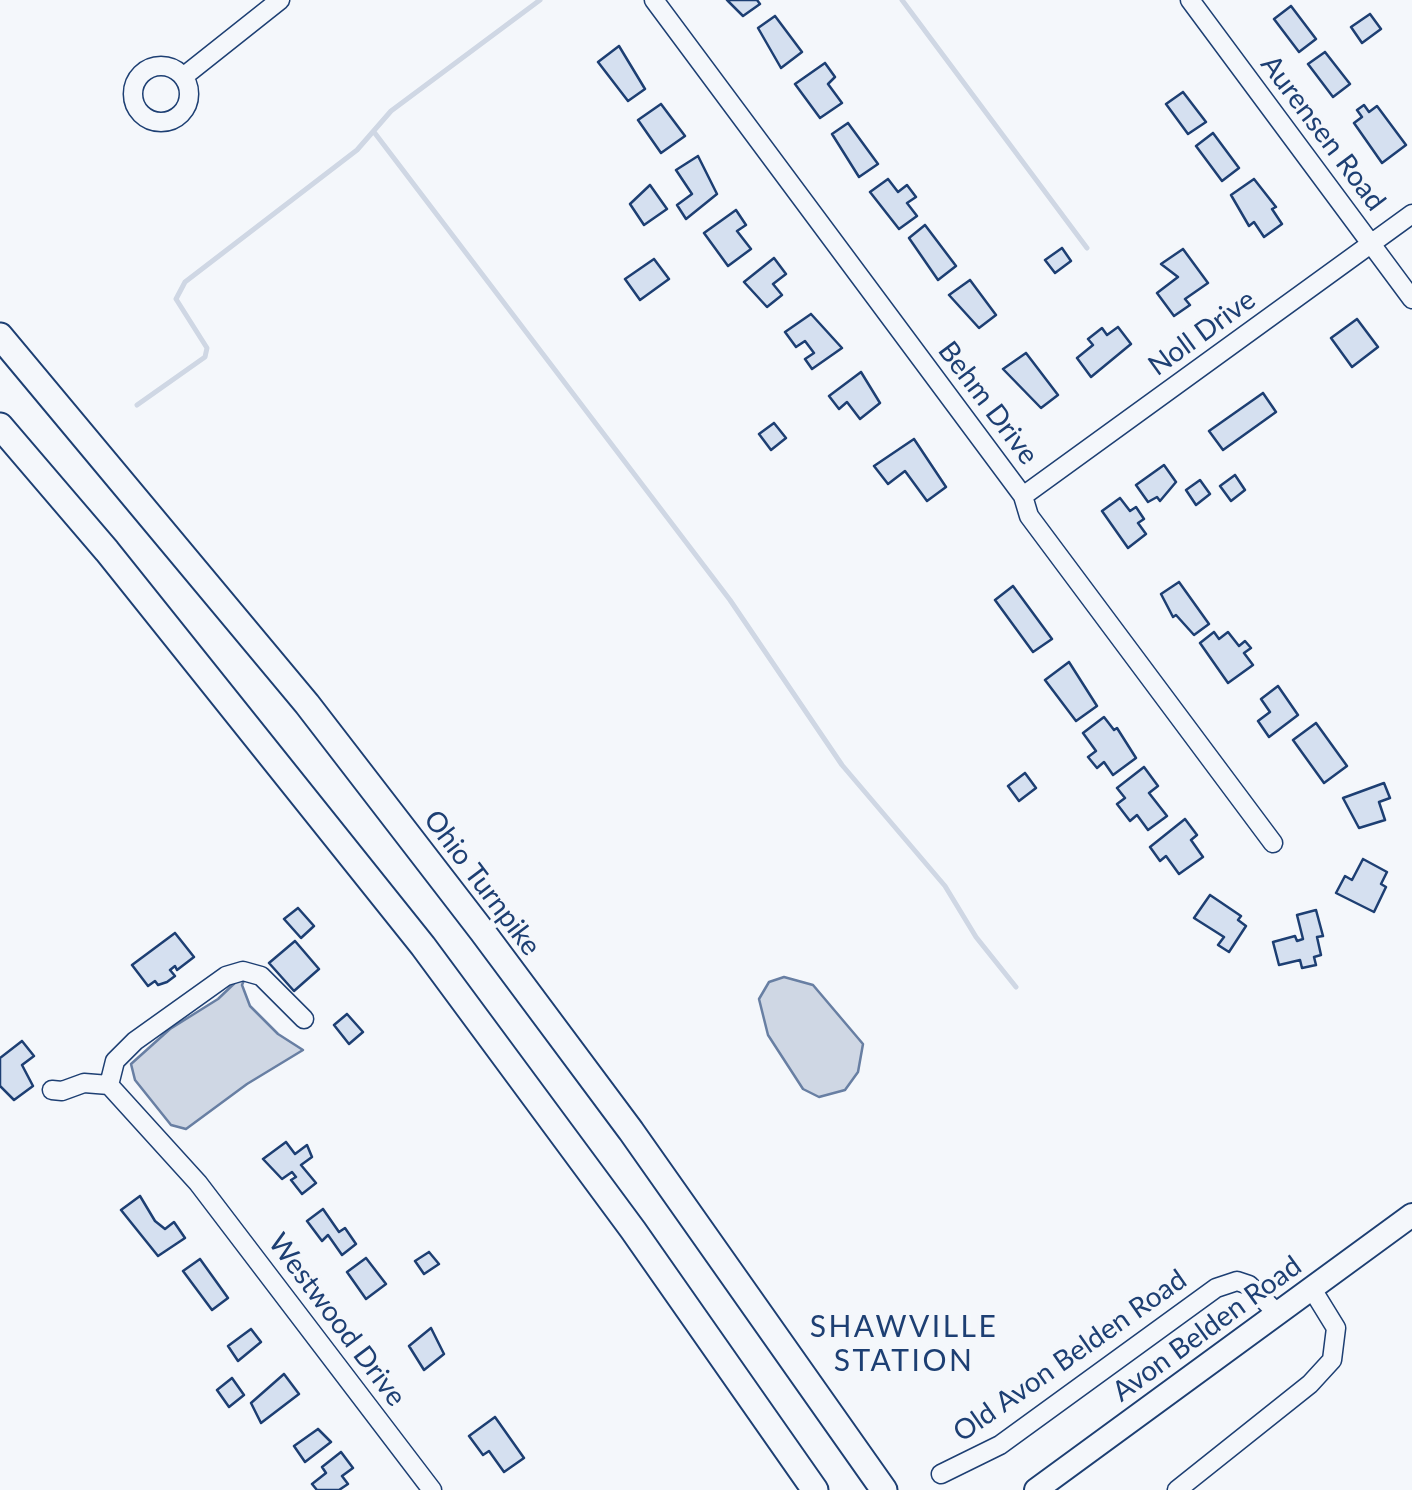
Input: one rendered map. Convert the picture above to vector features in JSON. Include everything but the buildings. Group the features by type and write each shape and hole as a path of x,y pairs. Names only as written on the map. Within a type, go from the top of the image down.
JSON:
{"highway":[{"name":"Ohio Turnpike","path":"0,336 306,704 482,932 631,1131 884,1490"},
{"path":"0,426 107,551 423,946 633,1230 815,1490"}],"main road":[{"name":"Avon Belden Road","path":"1036,1490 1412,1215"}],"street":[{"path":"183,76 280,0"},
{"name":"Behm Drive","path":"654,0 1023,496 1029,516 1273,842"},
{"name":"Aurensen Road","path":"1190,0 1412,300"},
{"name":"Noll Drive","path":"1023,496 1412,214"},
{"path":"52,1090 62,1092 84,1083 109,1085 115,1061 135,1042 226,976 243,971 261,976 304,1019"},
{"name":"Westwood Drive","path":"109,1085 198,1183 432,1490"},
{"name":"Old Avon Belden Road","path":"941,1474 1000,1445 1216,1288 1238,1282 1248,1285 1278,1314"},
{"path":"1177,1490 1310,1384 1332,1360 1336,1328 1312,1289"}],"shaded area":[{"path":"784,977 813,985 863,1044 858,1072 845,1090 819,1097 803,1089 768,1035 759,999 769,982"},
{"path":"240,978 245,978 242,985 250,1006 278,1034 303,1050 247,1084 186,1129 171,1125 135,1080 131,1064 170,1029 218,999"}],"waterway":[{"path":"137,405 205,357 207,348 176,299 185,282 357,150 391,111 540,0"},
{"path":"902,0 1087,248"},
{"path":"374,132 730,600 842,765 945,886 976,937 1016,987"}],"district":[{"name":"SHAWVILLE STATION","path":"904,1344"}]}
